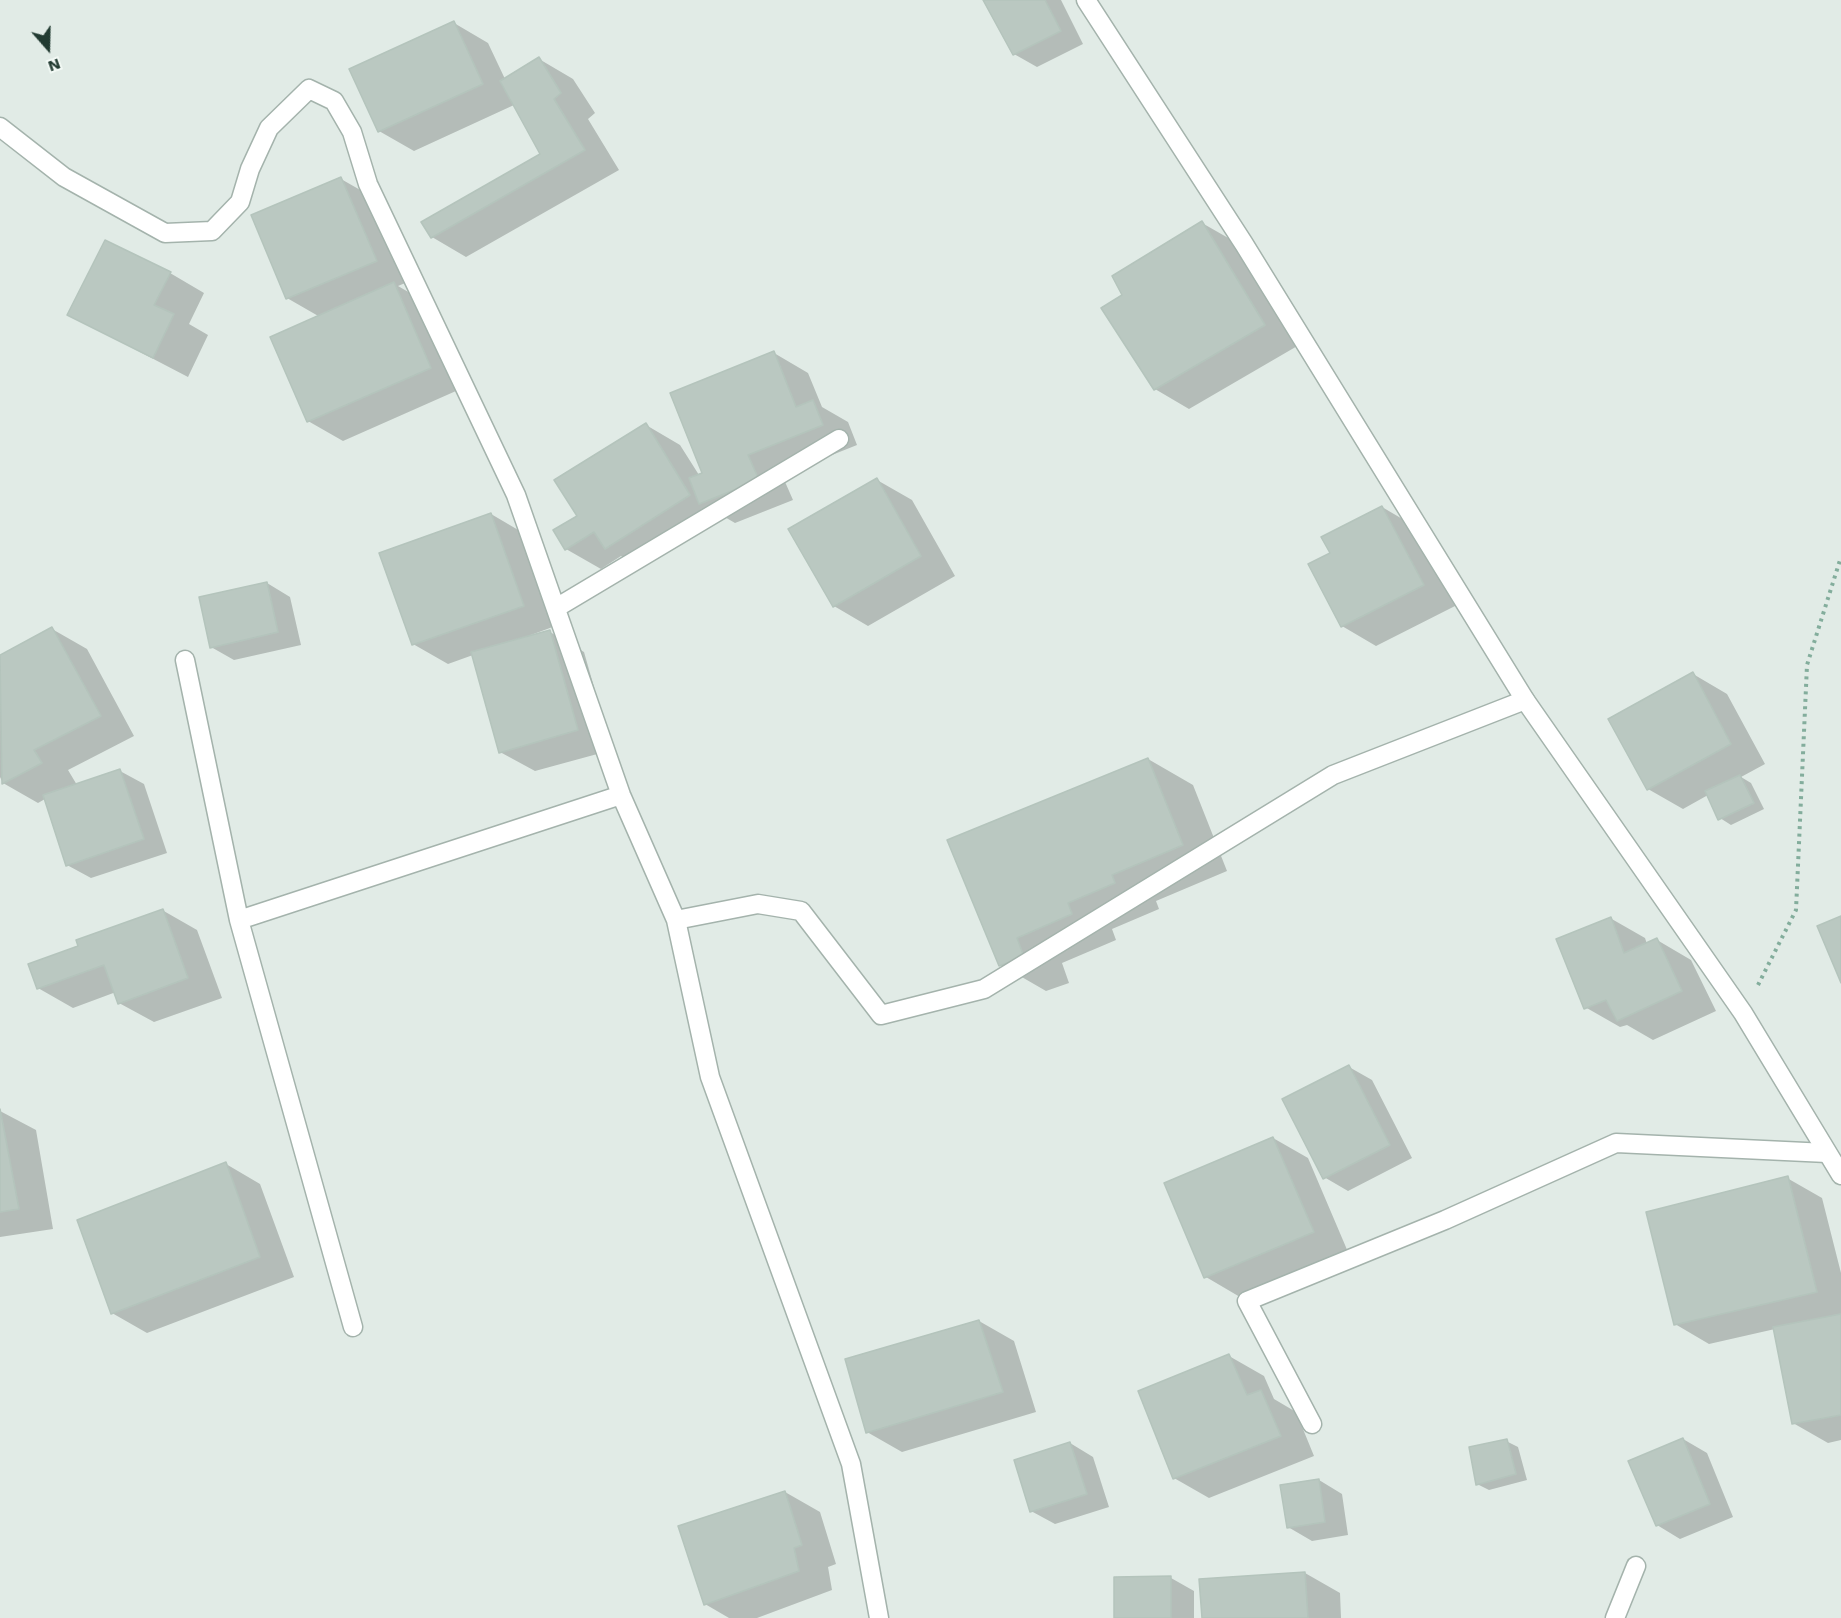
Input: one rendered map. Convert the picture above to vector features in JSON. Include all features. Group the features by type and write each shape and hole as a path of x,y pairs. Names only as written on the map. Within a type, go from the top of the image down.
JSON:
{"street":[{"path":"1086,0 1244,244 1525,700 1743,1012 1841,1175"},
{"path":"0,127 64,177 165,233 212,231 240,202 250,169 269,128 309,89 334,101 352,132 368,184 516,495 621,795 676,920 710,1077 851,1464 879,1618"},
{"path":"556,609 839,439"},
{"path":"185,660 239,920 352,1327"},
{"path":"676,920 758,904 801,911 881,1015 984,989 1333,775 1525,700"},
{"path":"239,920 621,795"},
{"path":"1312,1424 1247,1301 1445,1220 1616,1143 1827,1153"},
{"path":"1615,1618 1636,1566"}],"path":[{"path":"1743,1012 1796,910 1807,665 1841,557"}],"building":[{"path":"983,0 1045,0 1061,31 1013,55"},
{"path":"454,21 483,84 378,132 349,69"},
{"path":"539,57 561,93 554,99 585,150 431,238 421,222 540,154 500,81"},
{"path":"341,177 377,261 286,299 251,215"},
{"path":"1202,221 1265,325 1154,390 1101,308 1122,295 1112,276"},
{"path":"105,240 171,272 154,305 174,314 153,358 67,315"},
{"path":"394,282 431,368 307,422 270,337"},
{"path":"774,351 796,407 813,400 823,425 748,455 759,480 699,504 689,478 702,473 670,393"},
{"path":"646,423 690,495 605,549 594,532 565,550 553,530 577,516 554,480"},
{"path":"877,478 921,556 833,607 788,529"},
{"path":"1382,506 1424,585 1341,627 1308,564 1330,553 1321,537"},
{"path":"491,513 524,606 412,645 379,553"},
{"path":"267,582 278,632 210,648 199,597"},
{"path":"52,627 101,716 34,750 42,763 2,784 0,655"},
{"path":"550,630 578,730 499,753 471,652"},
{"path":"1693,672 1731,744 1647,790 1608,719"},
{"path":"1148,758 1183,845 1112,875 1115,883 1068,903 1072,914 1017,938 1024,957 999,966 947,840"},
{"path":"120,769 144,839 66,866 43,795"},
{"path":"1740,775 1754,803 1718,820 1705,791"},
{"path":"163,909 188,978 118,1004 104,965 37,989 28,964 78,946 76,940"},
{"path":"1841,916 1841,983 1817,926"},
{"path":"1611,917 1624,953 1657,938 1682,991 1617,1021 1606,1000 1584,1009 1556,939"},
{"path":"1349,1065 1390,1145 1323,1179 1282,1099"},
{"path":"0,1109 19,1209 0,1212"},
{"path":"1273,1137 1314,1232 1204,1278 1164,1183"},
{"path":"226,1162 260,1257 111,1314 77,1220"},
{"path":"1788,1176 1817,1292 1674,1325 1646,1212"},
{"path":"1841,1314 1841,1415 1792,1424 1773,1327"},
{"path":"979,1320 1003,1392 866,1433 845,1359"},
{"path":"1229,1354 1247,1395 1261,1390 1281,1436 1173,1479 1138,1391"},
{"path":"1683,1438 1710,1504 1656,1526 1628,1461"},
{"path":"1507,1439 1516,1474 1476,1485 1469,1447"},
{"path":"1070,1442 1087,1494 1030,1512 1014,1460"},
{"path":"1319,1479 1325,1522 1287,1528 1280,1485"},
{"path":"785,1491 802,1545 794,1548 799,1571 704,1605 678,1526"},
{"path":"1305,1572 1308,1618 1202,1618 1199,1579"},
{"path":"1171,1576 1171,1618 1114,1618 1114,1577"}]}
